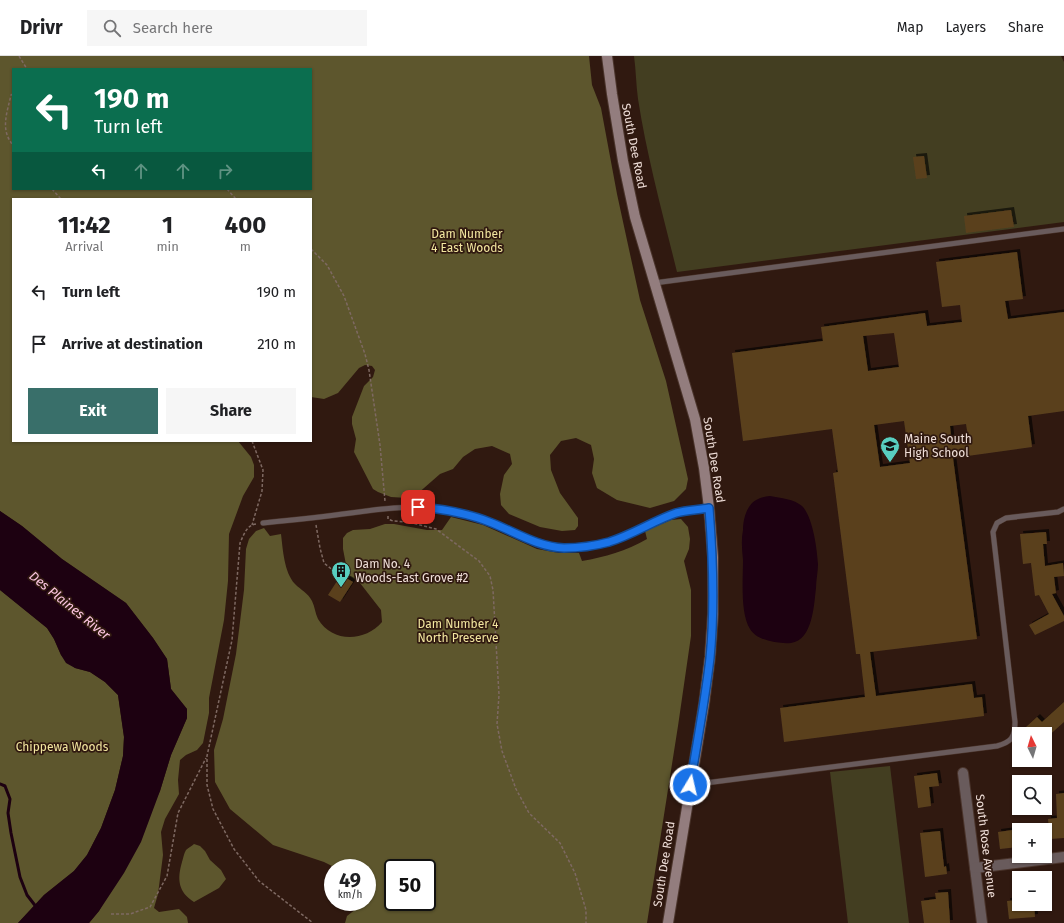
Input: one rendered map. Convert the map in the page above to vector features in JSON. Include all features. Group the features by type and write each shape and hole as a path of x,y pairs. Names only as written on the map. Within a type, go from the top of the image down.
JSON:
{"main road":[{"name":"South Dee Road","path":"607,56 623,161 635,217 695,419 704,468 713,557 713,614 710,657 704,704 668,923"}],"street":[{"name":"South Rose Avenue","path":"963,773 982,923"},
{"path":"975,868 1064,857"}],"lane":[{"path":"654,283 1064,229"},
{"path":"263,523 379,510 418,507 438,508 490,522 524,538 550,546 576,548 610,542 644,526 678,513 709,508"},
{"path":"690,785 997,746 1010,740 1014,736 1015,722 993,532 997,523 1006,518 1058,512 1064,509"}],"path":[{"path":"19,56 27,68"},
{"path":"12,94 4,124 12,145"},
{"path":"53,190 60,198"},
{"path":"228,190 235,198"},
{"path":"312,250 328,265 344,296 365,354 369,370 380,448 385,503"},
{"path":"252,442 263,470 262,491 252,525 245,532 240,543 232,640 207,756 207,785 213,809 234,849 259,881 313,923"},
{"path":"387,514 388,519 393,521 408,522 436,529 480,561 490,576 493,590 499,695 497,724 502,751 516,789 529,813 560,843 575,873 586,910 586,923"},
{"path":"315,517 324,564 340,576"},
{"path":"252,525 263,523"},
{"path":"111,914 130,914 150,907 167,876 178,813 207,756"}],"shaded area":[{"path":"634,56 1061,56 1064,62 1064,222 677,272 646,142 638,99"},
{"path":"890,766 909,923 848,923 830,772"}],"green space":[{"name":"Dam Number 4 East Woods","path":"0,56 589,56 592,85 601,108 617,194 640,300 666,381 688,479 686,489 674,501 650,508 617,500 597,488 592,473 594,459 591,445 576,438 561,441 550,455 551,470 560,493 578,518 578,526 575,530 562,531 540,527 509,514 501,505 500,494 504,475 512,464 510,454 492,446 475,449 463,457 453,469 440,474 416,495 407,498 391,497 373,489 354,452 356,439 352,424 352,417 364,386 373,377 375,370 372,366 365,365 359,368 338,393 324,399 312,397 312,198 12,198 12,442 239,442 251,457 254,465 254,477 243,496 229,534 228,581 224,620 209,698 209,713 203,743 197,750 186,755 180,760 178,780 179,794 165,819 161,832 163,855 158,894 154,908 159,912 179,909 187,917 188,923 89,923 99,911 160,791 171,755 187,718 187,709 171,689 167,659 126,603 62,559 22,526 0,511"},
{"name":"Dam Number 4 North Preserve","path":"451,517 483,525 537,549 559,553 579,553 582,561 631,547 647,539 645,531 671,520 681,519 688,527 690,539 689,549 684,561 691,590 691,636 647,923 345,923 347,916 353,911 376,911 376,859 324,859 324,862 273,845 230,809 215,782 214,750 223,719 236,654 244,590 246,549 249,539 256,531 264,528 270,536 281,534 286,567 291,579 310,598 318,619 324,627 340,636 349,637 367,633 375,629 382,622 381,610 360,583 348,575 343,549 343,538 347,533 353,530 370,529 385,524 394,524 427,530 442,530"},
{"name":"Chippewa Woods","path":"0,590 47,628 61,655 75,668 90,672 105,682 118,695 124,737 123,756 115,790 101,828 87,855 74,871 44,895 18,923 0,923"},
{"path":"194,844 200,846 205,851 210,860 221,870 226,879 219,888 194,902 185,894 180,885 179,879 180,868 186,850"}],"water":[{"path":"770,496 791,500 802,506 806,511 812,525 817,550 818,570 811,620 804,635 791,643 769,641 753,633 747,622 743,605 742,541 744,518 753,502"},
{"name":"Des Plaines River","path":"0,511 22,526 62,559 126,603 167,659 171,689 187,709 187,718 171,755 160,791 141,842 124,873 99,911 89,923 18,923 44,895 74,871 87,855 101,828 115,790 123,756 124,737 118,695 105,682 90,672 75,668 66,663 47,628 0,590"}],"building":[{"path":"924,156 927,178 916,179 913,157"},
{"path":"1011,210 1014,227 966,233 964,216"},
{"path":"1017,252 1023,299 1005,301 1008,319 1064,312 1064,411 1028,416 1032,447 953,458 977,639 870,652 876,696 972,684 974,698 982,697 984,716 784,742 780,708 865,697 860,654 856,654 833,473 838,472 832,429 743,441 732,353 823,341 821,327 925,313 927,326 962,322 960,305 942,307 936,262","holes":["894,333 899,367 868,371 863,336","904,421 910,463 880,467 874,425","966,424 969,443 952,445 950,426"]},
{"path":"1046,532 1047,544 1043,544 1045,566 1063,563 1064,576 1054,577 1056,593 1052,594 1064,616 1064,621 1035,635 1029,625 1049,614 1039,595 1035,596 1031,563 1023,564 1020,534"},
{"name":"Dam No. 4 Woods-East Grove #2","path":"341,575 353,582 340,602 328,595"},
{"path":"1064,702 1064,722 1052,733 1052,727 1026,727 1037,717 1042,722"},
{"path":"937,773 939,786 929,787 931,806 918,808 914,776"},
{"path":"1064,793 1064,838 1052,839 1052,823 1048,823 1048,819 1057,818 1056,794"},
{"path":"1012,830 1012,848 1000,849 998,832"},
{"path":"940,831 944,867 946,866 947,874 925,877 920,833"},
{"path":"948,892 950,923 924,923 921,901 936,899 935,893"},
{"path":"1007,901 1012,901 1012,911 1035,911 1035,917 1009,919"}],"waterway":[{"path":"0,784 5,786 10,799 8,813 20,877 27,895 37,908"}],"place":[{"name":"Maine South High School","path":"890,463"},
{"name":"Dam No. 4 Woods-East Grove #2","path":"341,588"}],"route":[{"path":"418,507 438,508 459,513 490,522 538,543 562,548 593,546 610,542 644,526 678,513 709,508 713,557 713,614 710,657 704,704 690,785"}]}
